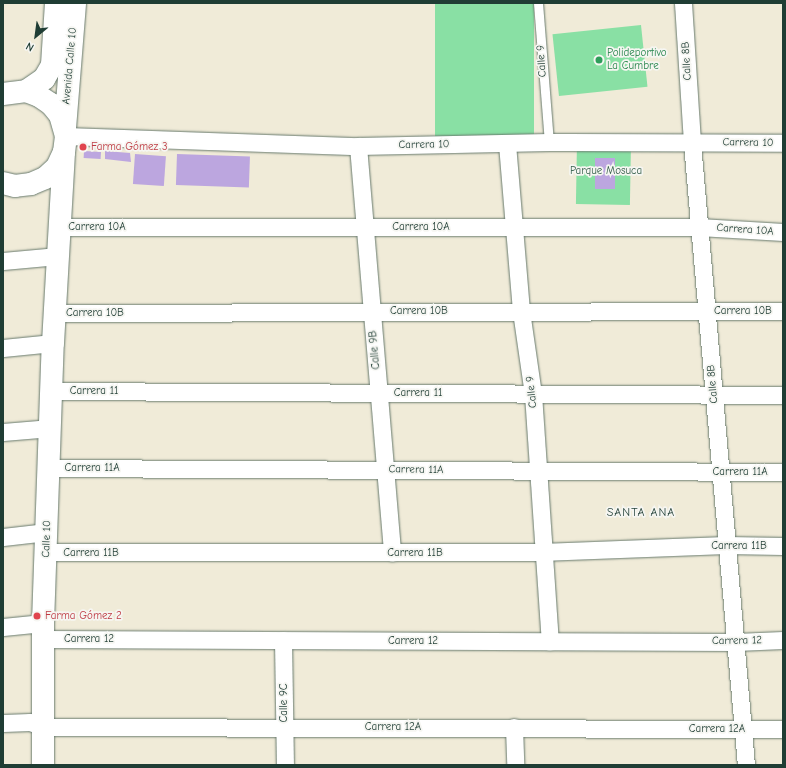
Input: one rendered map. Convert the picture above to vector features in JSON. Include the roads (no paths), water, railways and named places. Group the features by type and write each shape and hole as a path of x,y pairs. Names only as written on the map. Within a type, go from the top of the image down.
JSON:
{"street":[{"name":"Avenida Calle 10","path":"26,91 44,79 52,65 56,3"},
{"name":"Avenida Calle 10","path":"55,313 59,227 75,3"},
{"name":"Calle 8B","path":"683,3 692,143 746,765"},
{"path":"3,94 26,91 51,104 60,115 65,139 53,170 45,178 31,184 15,186 3,183"},
{"name":"Carrera 10","path":"65,139 358,146 549,142 783,143"},
{"name":"Calle 9","path":"507,144 522,311 533,394 550,641"},
{"name":"Calle 9B","path":"358,146 392,553"},
{"name":"Avenida Calle 10","path":"31,184 40,191 59,227"},
{"name":"Carrera 10A","path":"59,227 699,227 783,232"},
{"path":"3,261 58,256"},
{"name":"Carrera 10B","path":"55,313 783,311"},
{"name":"Calle 10","path":"43,765 44,631 55,313"},
{"path":"3,348 53,343"},
{"name":"Carrera 11","path":"52,391 783,395"},
{"path":"3,432 51,428"},
{"name":"Carrera 11A","path":"50,468 538,472 783,472"},
{"name":"Carrera 11B","path":"3,537 47,542 392,553 544,552 726,545 783,546"},
{"name":"Carrera 12","path":"3,627 44,631 283,640 736,642 783,640"},
{"name":"Calle 9C","path":"283,640 285,765"},
{"name":"Carrera 12A","path":"3,723 30,722 44,727 284,726 783,729"},
{"path":"514,728 515,765"}],"lane":[{"name":"Calle 9","path":"538,3 549,142"}],"place":[{"name":"Polideportivo La Cumbre","path":"599,60"},
{"name":"Farma Gómez 3","path":"83,147"},
{"name":"Farma Gómez 2","path":"37,616"}],"district":[{"name":"SANTA ANA","path":"641,513"}],"park label":[{"name":"Parque Mosuca","path":"606,171"}]}
